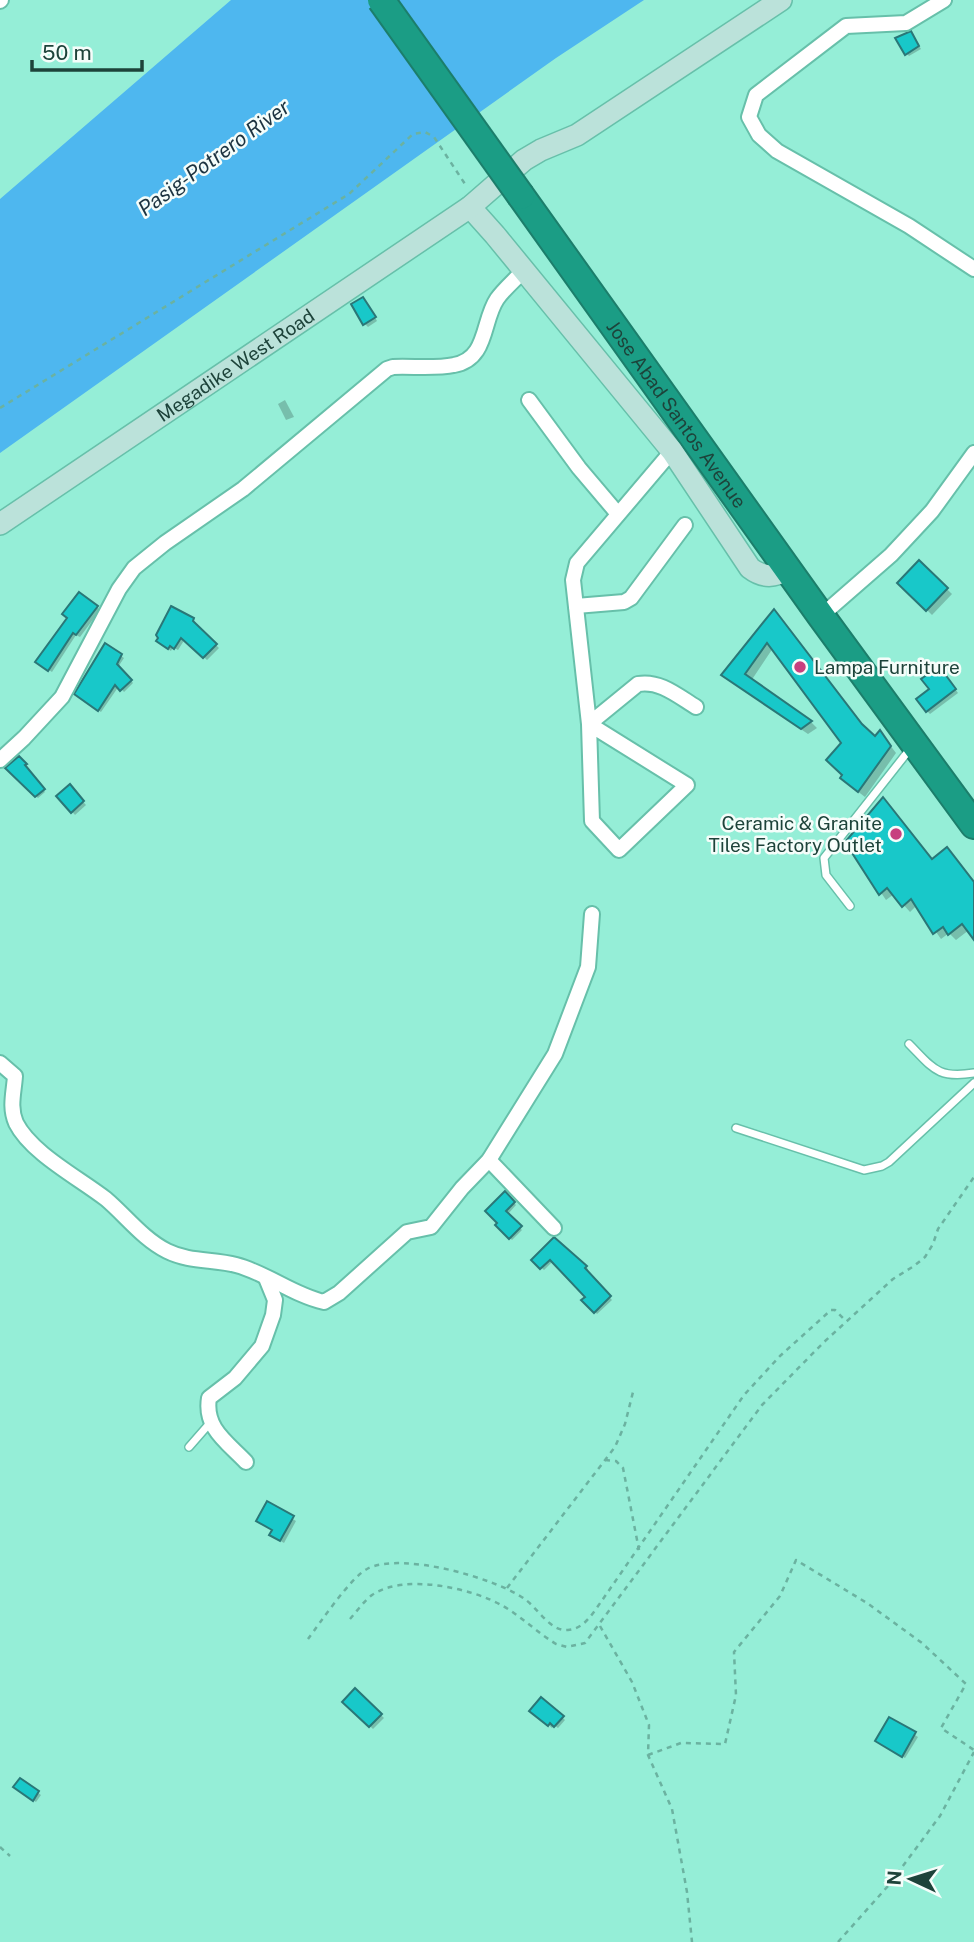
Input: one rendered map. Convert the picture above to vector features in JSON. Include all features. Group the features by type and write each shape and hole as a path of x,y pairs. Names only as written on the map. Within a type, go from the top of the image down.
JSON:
{"highway":[{"name":"Jose Abad Santos Avenue","path":"381,0 821,616 974,825"}],"street":[{"name":"Megadike West Road","path":"0,524 473,204 524,160 583,131 781,0"},
{"path":"944,0 906,23 846,26 756,95 749,117 759,135 777,151 909,226 974,270"},
{"path":"473,204 523,271 672,451 750,568 764,576 773,576 788,569"},
{"path":"0,760 62,697 119,589 134,568 243,489 387,369 454,365 466,359 480,347 496,300 523,271"},
{"path":"529,400 579,468 618,514"},
{"path":"589,724 687,785 620,850 592,821 589,724 573,580 577,563 672,451"},
{"path":"821,616 891,555 924,520 974,453"},
{"path":"576,606 624,602 631,598 685,525"},
{"path":"589,724 638,684 647,682 660,685 695,707"},
{"path":"0,1063 15,1076 11,1107 22,1132 40,1150 107,1200 148,1238 167,1251 188,1259 236,1265 282,1283 308,1298 324,1302 339,1293 407,1232 431,1227 489,1160 555,1054 588,967 592,914"},
{"path":"489,1160 554,1227"},
{"path":"246,1462 210,1423 207,1409 209,1398 235,1378 262,1346 273,1315 275,1300 266,1278"}],"lane":[{"path":"850,906 826,875 824,858 915,744"},
{"path":"909,1044 944,1075 974,1073"},
{"path":"736,1128 864,1170 889,1162 974,1083"},
{"path":"189,1447 210,1423"}],"path":[{"path":"0,408 349,194 413,134 425,132 442,146 473,204"},
{"path":"350,1619 373,1595 393,1586 413,1584 457,1588 503,1606 547,1639 567,1647 585,1643 762,1405 893,1279 925,1256 938,1229 974,1177"},
{"path":"308,1639 335,1602 366,1569 386,1563 407,1562 454,1571 507,1588 526,1600 553,1625 565,1631 576,1629 586,1622 639,1550 744,1395 762,1374 831,1310 835,1310 846,1322"},
{"path":"507,1588 615,1447 625,1424 634,1388"},
{"path":"605,1460 615,1461 623,1468 639,1550"},
{"path":"648,1755 681,1743 725,1744 736,1695 734,1652 780,1596 796,1560 867,1603 922,1643 966,1684 941,1728 974,1751 940,1816 888,1886 838,1942"},
{"path":"600,1626 632,1682 649,1725 648,1755 672,1809 687,1892 692,1942"},
{"path":"0,1847 10,1856"}],"water":[{"name":"Pasig-Potrero River","path":"231,0 644,0 556,58 0,453 0,199"}],"building":[{"path":"911,31 919,46 905,55 895,38"},
{"path":"363,297 376,317 363,325 351,304"},
{"path":"919,560 948,588 926,611 897,583"},
{"path":"79,592 98,606 76,635 73,633 48,671 35,662 67,618 62,614"},
{"path":"171,606 194,618 193,621 217,644 203,658 181,638 174,649 170,646 168,649 156,641 156,635"},
{"path":"774,609 862,724 875,736 880,730 891,746 858,792 840,778 842,775 826,760 841,743 767,643 745,674 812,721 801,729 721,675"},
{"path":"105,643 122,654 117,664 132,680 120,691 115,685 98,711 74,694"},
{"path":"939,666 956,689 926,712 916,699 929,689 921,679"},
{"path":"19,756 45,789 35,797 5,768"},
{"path":"70,784 84,801 71,813 56,796"},
{"path":"883,797 932,859 947,847 974,882 974,940 962,924 948,935 943,927 933,934 911,899 902,907 887,888 879,895 845,842"},
{"path":"505,1191 515,1202 506,1211 522,1226 509,1239 485,1211"},
{"path":"554,1237 587,1266 585,1268 611,1296 594,1313 581,1300 585,1297 550,1260 540,1269 531,1260"},
{"path":"267,1501 294,1516 280,1541 269,1535 272,1530 256,1521"},
{"path":"355,1688 382,1714 369,1727 342,1702"},
{"path":"541,1697 564,1716 554,1727 550,1723 548,1726 529,1711"},
{"path":"889,1717 916,1732 902,1757 875,1741"},
{"path":"20,1778 39,1791 33,1801 13,1787"}],"place":[{"name":"Lampa Furniture","path":"800,667"},
{"name":"Ceramic & Granite Tiles Factory Outlet","path":"896,834"}]}
